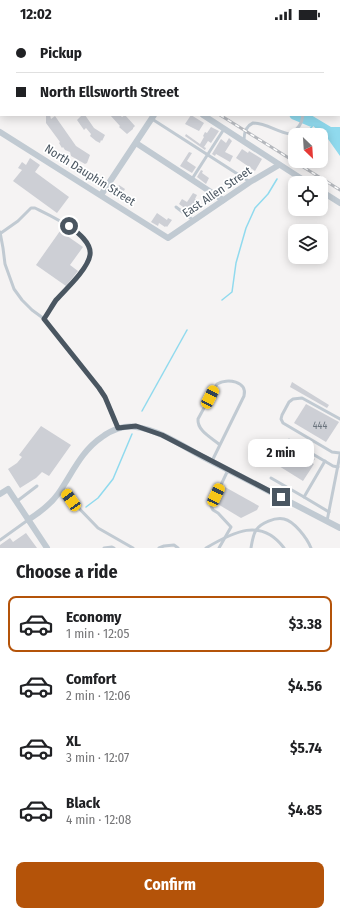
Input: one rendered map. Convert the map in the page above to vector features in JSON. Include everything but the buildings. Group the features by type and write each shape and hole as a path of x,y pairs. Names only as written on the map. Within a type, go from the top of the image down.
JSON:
{"street":[{"path":"204,116 297,176"},
{"path":"101,195 153,117"},
{"name":"North Dauphin Street","path":"0,132 168,238"},
{"path":"136,144 223,200"},
{"name":"East Allen Street","path":"168,238 250,182 279,165"},
{"path":"328,195 340,203"},
{"path":"28,520 44,509 62,488 86,450 102,436 118,428 136,426 150,430 340,528"},
{"path":"0,494 8,489 47,548"}],"lane":[{"path":"244,142 246,128 253,123 258,123 282,133 290,134 298,129 303,120 303,116"},
{"path":"153,117 207,155 250,182"},
{"path":"191,179 224,129"},
{"path":"176,207 193,220"},
{"path":"44,319 55,301 68,288 83,269 90,255 89,248 77,231 61,221 35,208 31,208 18,221 0,232 4,264 14,289 27,305 44,319 99,388 105,397 118,428"},
{"path":"212,461 220,445 245,392 242,385 236,382 225,381 217,384 198,419 198,423 202,431 220,445"},
{"path":"327,522 340,454 332,452 283,423 281,419 289,402 294,399 302,398 340,419"},
{"path":"289,440 333,466 338,467"},
{"path":"304,498 325,461"},
{"path":"219,548 231,527 213,510 211,506 228,470"},
{"path":"271,478 329,512"},
{"path":"16,502 37,486"},
{"path":"62,488 71,500 98,528 133,548"},
{"path":"251,548 252,540 257,529 270,520 284,519 298,528 310,548"},
{"path":"0,540 28,520"},
{"path":"206,548 243,530 257,529 279,541 284,548"},
{"path":"125,548 128,545"},
{"path":"159,548 174,545 178,548"},
{"path":"104,548 114,548"}],"water":[{"path":"299,116 313,116 331,127 340,127 340,156 328,139 328,128 315,128"}],"waterway":[{"path":"296,116 311,122"},
{"path":"311,128 314,124"},
{"path":"222,300 232,292 236,263 246,228 255,208 268,194 277,179"},
{"path":"142,411 187,330"},
{"path":"86,507 98,498 113,479 132,434"}],"railway":[{"path":"222,116 340,190"}],"route":[{"path":"69,226 77,231 85,241 89,248 90,255 83,269 68,288 55,301 44,319 99,388 105,397 118,428 136,426 162,435 281,497"}]}
